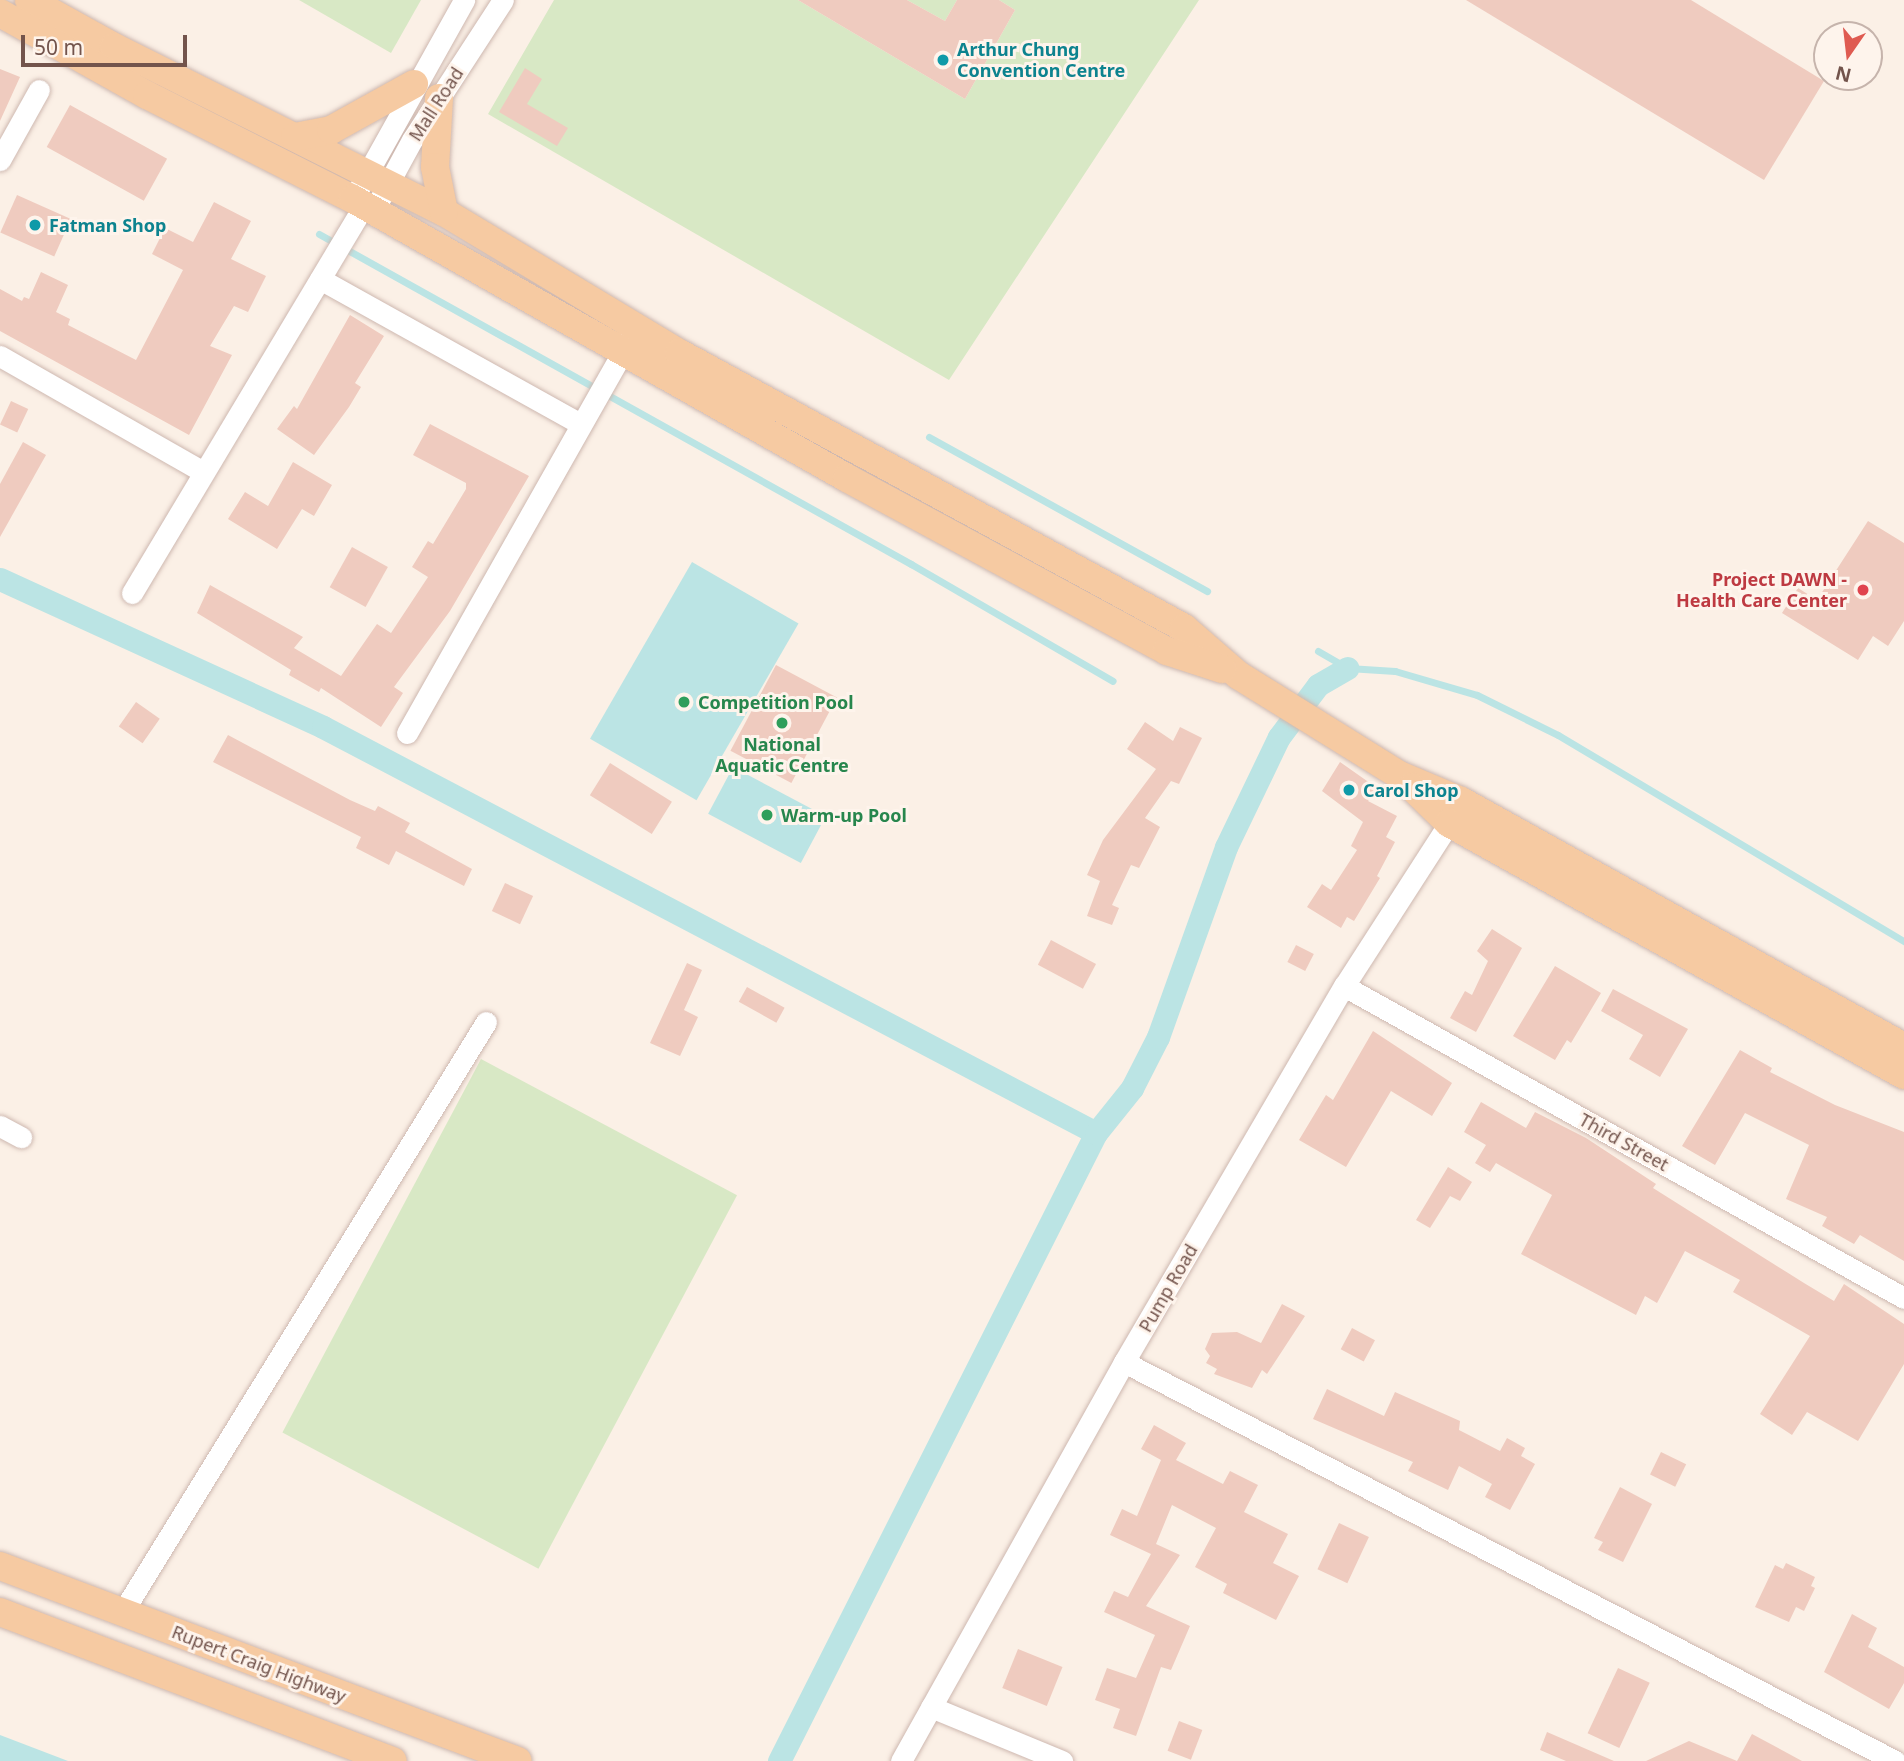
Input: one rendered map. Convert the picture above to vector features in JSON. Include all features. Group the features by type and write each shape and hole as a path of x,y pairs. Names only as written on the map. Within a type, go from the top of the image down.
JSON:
{"main road":[{"path":"29,0 444,212 624,349"},
{"path":"0,13 624,349 858,453 1184,628 1245,679 1393,771 1461,801 1904,1047"},
{"path":"295,137 331,131 414,84"},
{"path":"439,98 435,167 444,212"},
{"path":"1393,771 1449,823 1904,1075"},
{"name":"Rupert Craig Highway","path":"0,1566 518,1761"},
{"path":"0,1612 393,1761"}],"street":[{"name":"Mall Road","path":"132,593 362,208 378,176 414,84 464,0"},
{"name":"Mall Road","path":"378,176 439,98 503,0"},
{"path":"0,160 39,90"},
{"path":"323,275 581,424"},
{"path":"407,733 624,349"},
{"path":"0,356 203,472"},
{"name":"Pump Road","path":"901,1761 1124,1362 1344,986 1449,823"},
{"name":"Third Street","path":"1344,986 1904,1298"},
{"path":"122,1613 486,1022"},
{"path":"0,1126 21,1137"},
{"path":"1124,1362 1895,1761"},
{"path":"931,1707 1062,1761"}],"green space":[{"path":"299,0 421,0 391,53"},
{"path":"554,0 798,0 965,99 1015,10 999,0 1199,0 949,380 488,114"},
{"path":"907,0 957,0 945,21"},
{"path":"481,1059 737,1195 538,1569 282,1432"}],"water":[{"name":"Competition Pool","path":"692,562 799,624 697,800 590,739"},
{"name":"Warm-up Pool","path":"733,767 826,816 801,863 708,814"},
{"path":"0,1735 68,1761 0,1761"}],"building":[{"name":"Arthur Chung Convention Centre","path":"798,0 907,0 945,21 957,0 999,0 1015,10 965,99"},
{"path":"1466,0 1691,0 1813,74 1813,91 1818,91 1764,180"},
{"path":"525,68 542,79 527,104 568,128 557,146 499,112"},
{"path":"0,69 20,77 0,121"},
{"path":"70,105 167,159 144,201 47,147"},
{"name":"Fatman Shop","path":"17,195 71,219 54,256 0,232"},
{"path":"214,202 251,221 231,259 266,276 248,312 234,306 210,346 232,355 189,435 0,331 0,289 22,301 24,297 29,299 41,272 68,285 56,312 70,319 68,325 136,360 183,270 152,254 165,228 193,242"},
{"path":"350,315 384,336 355,383 361,387 314,455 277,429 294,406 297,409"},
{"path":"11,401 28,409 17,433 0,425"},
{"path":"430,424 529,476 450,611 394,687 403,693 381,727 321,688 319,692 289,675 291,670 197,613 210,585 303,637 294,648 341,676 377,624 391,633 428,577 412,567 428,541 433,544 466,489 466,483 413,455"},
{"path":"23,442 46,455 0,537 0,484"},
{"path":"293,462 332,485 314,516 302,509 277,549 228,519 245,492 268,506"},
{"name":"Project DAWN - Health Care Center","path":"1868,521 1904,543 1904,621 1888,646 1873,636 1858,660 1782,613 1798,588 1817,600"},
{"path":"352,547 388,567 366,607 330,587"},
{"name":"National Aquatic Centre","path":"776,665 837,697 791,783 730,751"},
{"path":"136,702 160,719 143,743 119,727"},
{"path":"1145,722 1173,741 1180,727 1202,738 1179,784 1171,781 1145,818 1160,827 1139,868 1131,865 1112,905 1119,908 1112,925 1087,916 1100,881 1087,875 1103,840 1156,769 1127,749"},
{"path":"228,735 350,800 375,811 378,806 410,823 405,832 472,869 464,886 396,851 389,865 356,848 361,837 213,762"},
{"path":"1340,762 1377,788 1368,801 1397,816 1386,837 1395,842 1377,876 1380,878 1354,921 1347,917 1341,928 1307,907 1322,884 1331,890 1357,850 1351,846 1363,822 1322,791"},
{"path":"610,763 672,802 652,834 590,795"},
{"path":"505,883 533,896 520,924 492,911"},
{"path":"1492,929 1522,948 1476,1032 1450,1018 1465,991 1472,995 1488,961 1477,951"},
{"path":"1051,940 1096,964 1083,989 1038,965"},
{"path":"1296,945 1314,954 1305,971 1287,962"},
{"path":"687,963 702,970 684,1010 698,1017 680,1056 650,1043"},
{"path":"1555,966 1601,993 1571,1043 1567,1040 1555,1060 1513,1036"},
{"path":"747,987 785,1008 776,1023 739,1002"},
{"path":"1613,989 1688,1029 1660,1077 1629,1059 1643,1035 1601,1011"},
{"path":"1373,1031 1452,1083 1432,1116 1391,1091 1346,1167 1299,1140 1326,1095 1333,1100"},
{"path":"1740,1050 1772,1068 1770,1072 1835,1105 1904,1132 1904,1261 1860,1235 1854,1244 1822,1226 1827,1217 1786,1199 1809,1145 1745,1113 1715,1165 1682,1146"},
{"path":"1481,1102 1526,1128 1535,1112 1586,1138 1656,1184 1653,1188 1834,1301 1844,1284 1904,1324 1904,1364 1858,1441 1807,1412 1792,1435 1760,1414 1810,1336 1733,1292 1740,1280 1685,1251 1657,1303 1645,1296 1636,1315 1521,1254 1552,1195 1496,1163 1490,1172 1475,1163 1486,1145 1464,1132"},
{"path":"1448,1167 1472,1182 1460,1201 1450,1196 1430,1228 1416,1220"},
{"path":"1282,1304 1305,1316 1267,1374 1262,1370 1252,1388 1214,1374 1217,1369 1206,1363 1210,1356 1205,1349 1212,1333 1237,1332 1261,1343"},
{"path":"1352,1328 1375,1340 1364,1361 1341,1349"},
{"path":"1327,1389 1384,1416 1395,1392 1460,1421 1459,1430 1500,1451 1507,1438 1525,1448 1521,1456 1535,1464 1510,1510 1485,1497 1492,1484 1459,1466 1448,1490 1408,1471 1413,1462 1313,1419"},
{"path":"1154,1425 1186,1443 1176,1460 1223,1484 1230,1471 1258,1485 1244,1512 1288,1534 1273,1563 1299,1576 1276,1620 1223,1593 1227,1584 1195,1567 1216,1528 1172,1505 1156,1544 1180,1555 1146,1606 1190,1626 1171,1670 1161,1667 1136,1736 1113,1728 1120,1709 1095,1700 1107,1668 1136,1678 1155,1635 1104,1612 1114,1591 1128,1597 1151,1554 1110,1535 1122,1509 1137,1516 1161,1460 1141,1449"},
{"path":"1661,1452 1686,1464 1675,1487 1650,1474"},
{"path":"1620,1487 1652,1504 1623,1562 1598,1550 1603,1542 1594,1538"},
{"path":"1339,1523 1369,1537 1347,1583 1317,1569"},
{"path":"1786,1563 1815,1577 1811,1586 1815,1588 1804,1611 1796,1607 1789,1622 1755,1607 1775,1565 1783,1569"},
{"path":"1852,1614 1877,1628 1868,1647 1904,1667 1904,1683 1889,1709 1824,1672"},
{"path":"1018,1649 1063,1667 1047,1706 1002,1688"},
{"path":"1618,1668 1650,1683 1619,1748 1588,1733"},
{"path":"1179,1721 1202,1730 1191,1760 1168,1751"},
{"path":"1547,1732 1614,1761 1566,1761 1540,1750"},
{"path":"1752,1734 1802,1761 1737,1761"},
{"path":"1689,1741 1737,1761 1646,1761"}],"waterway":[{"path":"319,234 911,564 1113,681"},
{"path":"929,437 1207,591"},
{"path":"0,579 323,727 1096,1133"},
{"path":"1318,651 1348,668 1395,671 1477,695 1558,735 1904,941"},
{"path":"779,1761 1096,1133 1132,1088 1158,1037 1226,847 1279,737 1318,685 1348,668"}],"place":[{"name":"Arthur Chung Convention Centre","path":"943,60"},
{"name":"Fatman Shop","path":"35,225"},
{"name":"Project DAWN - Health Care Center","path":"1863,590"},
{"name":"Competition Pool","path":"684,702"},
{"name":"National Aquatic Centre","path":"782,723"},
{"name":"Carol Shop","path":"1349,790"},
{"name":"Warm-up Pool","path":"767,815"}]}
